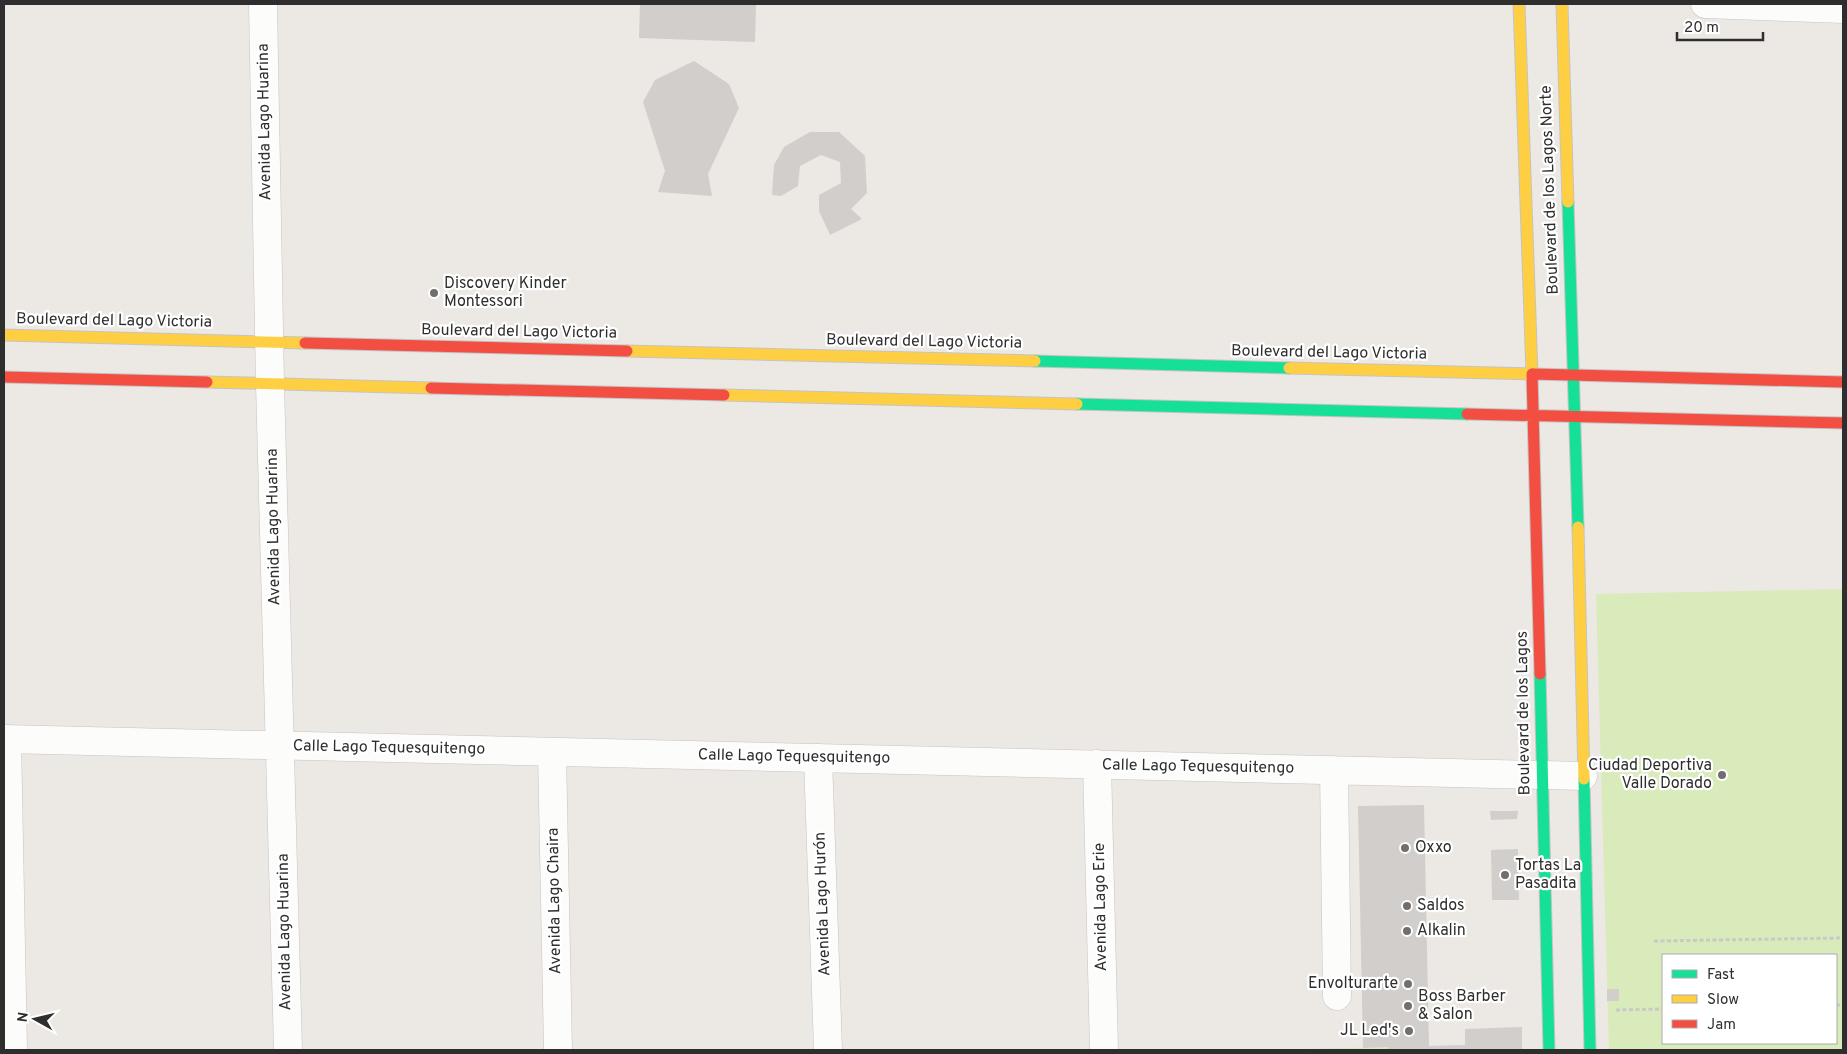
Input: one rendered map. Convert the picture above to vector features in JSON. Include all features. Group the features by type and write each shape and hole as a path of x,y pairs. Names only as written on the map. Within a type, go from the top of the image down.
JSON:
{"main road":[{"name":"Boulevard de los Lagos Norte","path":"1519,4 1532,374"},
{"name":"Boulevard de los Lagos Norte","path":"1562,4 1570,327 1574,374"},
{"name":"Boulevard del Lago Victoria","path":"4,335 1843,382"},
{"name":"Boulevard de los Lagos","path":"1532,374 1549,1050"},
{"path":"1574,374 1590,1050"},
{"path":"4,377 1843,423"}],"street":[{"name":"Avenida Lago Huarina","path":"263,4 270,384 288,1050"},
{"path":"1705,4 1835,7"},
{"path":"5,739 13,1050"},
{"name":"Calle Lago Tequesquitengo","path":"5,739 1583,776"},
{"name":"Avenida Lago Chaira","path":"552,752 558,1050"},
{"name":"Avenida Lago Hurón","path":"818,758 828,1050"},
{"name":"Avenida Lago Erie","path":"1097,764 1104,1050"},
{"path":"1334,770 1337,996"}],"path":[{"path":"1654,941 1843,938"},
{"path":"1608,1010 1662,1009"}],"green space":[{"name":"Ciudad Deportiva Valle Dorado","path":"1843,589 1843,1050 1609,1050 1596,594"},
{"path":"1522,1044 1522,1050 1259,1050"}],"building":[{"path":"640,4 756,4 755,42 639,38"},
{"path":"694,61 729,84 739,108 708,174 712,196 658,192 665,171 643,102 655,80"},
{"path":"810,132 839,132 865,156 867,193 851,209 862,219 830,235 819,211 819,195 841,183 840,162 821,155 800,166 798,186 781,196 772,195 774,165 784,147"},
{"path":"1424,805 1429,1046 1465,1045 1465,1029 1522,1027 1522,1050 1388,1050 1388,1047 1363,1048 1358,806"},
{"path":"1490,811 1518,811 1517,819 1491,820"},
{"name":"Tortas La Pasadita","path":"1518,849 1519,900 1492,900 1491,850"},
{"path":"1607,989 1619,989 1619,1001 1607,1001"}],"traffic: fast":[{"path":"1568,202 1578,527"},
{"path":"1035,361 1289,368"},
{"path":"1077,404 1467,414"},
{"path":"1540,674 1549,1050"},
{"path":"1584,779 1590,1050"}],"traffic: slow":[{"path":"1519,4 1532,374"},
{"path":"1562,4 1568,202"},
{"path":"4,335 305,343"},
{"path":"627,351 1035,361"},
{"path":"1289,368 1533,374"},
{"path":"207,382 431,388"},
{"path":"724,395 1077,404"},
{"path":"1578,527 1584,779"}],"traffic: jam":[{"path":"305,343 627,351"},
{"path":"1532,374 1540,674"},
{"path":"1533,374 1843,382"},
{"path":"4,377 207,382"},
{"path":"431,388 724,395"},
{"path":"1467,414 1843,423"}],"place":[{"name":"Discovery Kinder Montessori","path":"434,293"},
{"name":"Ciudad Deportiva Valle Dorado","path":"1722,775"},
{"name":"Oxxo","path":"1405,848"},
{"name":"Tortas La Pasadita","path":"1505,875"},
{"name":"Saldos","path":"1407,906"},
{"name":"Alkalin","path":"1407,931"},
{"name":"Envolturarte","path":"1408,984"},
{"name":"Boss Barber & Salon","path":"1408,1006"},
{"name":"JL Led's","path":"1409,1031"}]}
